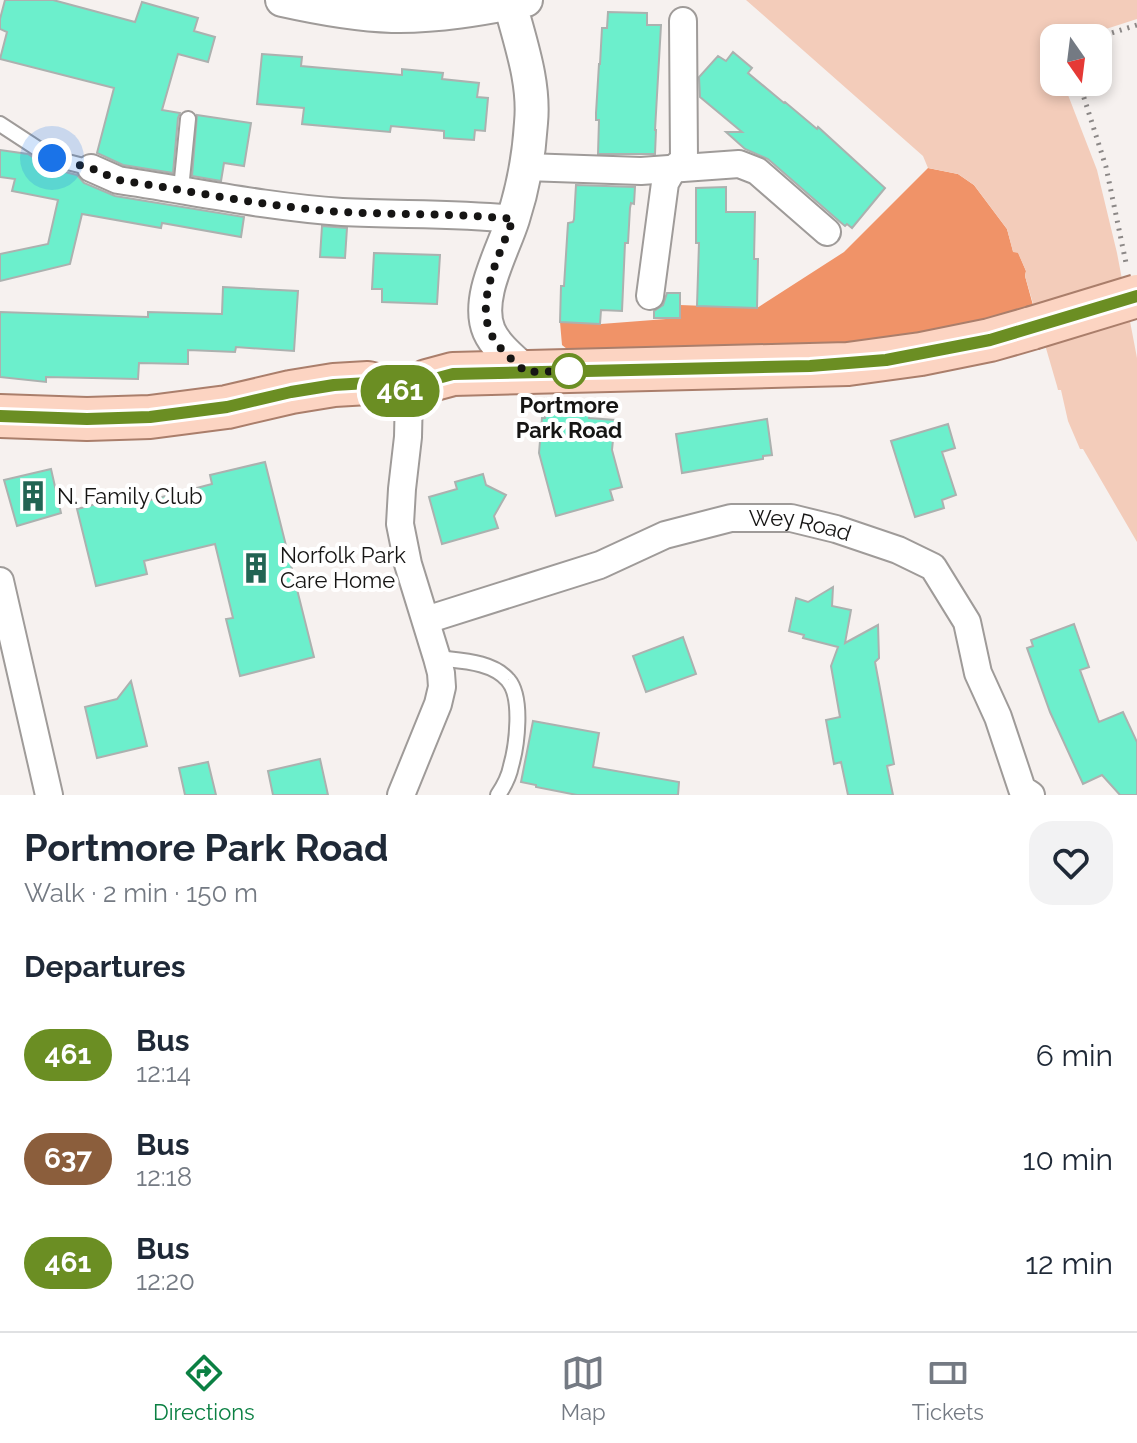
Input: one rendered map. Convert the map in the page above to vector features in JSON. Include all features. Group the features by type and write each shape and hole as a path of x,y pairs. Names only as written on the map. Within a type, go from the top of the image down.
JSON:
{"main road":[{"path":"0,416 87,419 150,417 227,407 334,385 368,383 409,393 427,381 453,374 848,364 990,340 1137,296"}],"street":[{"path":"282,0 393,16 444,14 518,2 532,120 526,167 513,219 489,285 485,312 489,331 507,356 526,372"},
{"path":"650,296 665,183 673,169 684,160 683,21"},
{"path":"526,167 641,171 739,164 757,171 827,232"},
{"path":"91,168 118,180 296,208 513,219"},
{"path":"401,795 442,687 437,658 405,555 400,524 409,393"},
{"name":"Wey Road","path":"426,620 600,565 665,535 731,518 791,518 836,529 898,550 933,567 967,622 978,673 998,717 1022,789 1031,795"},
{"path":"0,581 49,795"}],"lane":[{"path":"181,189 188,119"},
{"path":"0,124 52,158 91,168"},
{"path":"437,658 483,664 508,678 515,690 516,729 511,767 498,795"}],"path":[{"path":"1112,33 1137,25"},
{"path":"1083,96 1106,167 1120,233"}],"shaded area":[{"path":"746,0 1137,0 1137,19 1112,27 1112,24 1040,24 1040,96 1068,96 1097,170 1117,253 1137,358 1137,542 1083,449 1080,449 1068,421 1026,271 1018,253 1013,252 1007,229 974,185 958,174 928,168 923,156"},
{"path":"928,168 958,174 974,185 1007,229 1013,251 1018,252 1026,271 1034,309 930,341 577,351 562,345 560,322 601,324 679,318 680,305 757,308 844,252"}],"building":[{"path":"5,0 53,0 135,22 142,2 198,18 194,31 215,37 208,62 178,54 162,110 180,113 173,173 123,165 97,153 114,88 0,59 7,32 0,29"},
{"path":"608,12 647,13 647,25 661,25 655,154 598,154 599,120 596,120 596,113 599,64 602,28 607,28"},
{"path":"733,52 752,68 748,73 818,127 885,188 852,228 847,224 845,226 768,159 745,149 726,132 742,132 700,97 699,77 718,56 726,61"},
{"path":"262,54 302,57 301,66 402,75 402,69 443,73 442,79 479,83 477,97 488,98 485,131 475,130 474,140 444,138 444,131 391,126 390,132 302,124 304,108 257,104"},
{"path":"197,115 251,123 244,166 224,163 221,181 192,176"},
{"path":"0,150 28,154 37,160 37,165 77,175 84,183 115,196 244,217 241,237 162,223 161,228 82,214 70,264 0,281 0,254 48,244 58,200 12,191 15,179 0,177"},
{"path":"576,185 635,187 628,243 625,243 622,311 601,310 600,324 560,322 568,223 574,219"},
{"path":"726,187 726,212 755,212 757,308 697,306 699,243 696,243 696,188"},
{"path":"322,226 347,228 345,258 320,257"},
{"path":"374,253 440,255 437,304 382,302 382,289 372,289"},
{"path":"223,287 298,291 294,351 236,347 235,352 188,350 188,364 139,363 138,379 46,377 46,382 0,377 0,312 148,317 148,312 222,314"},
{"path":"667,293 680,293 680,318 654,318 654,311 663,305"},
{"path":"547,398 591,402 589,418 615,420 612,450 622,487 610,490 613,500 556,516 539,453"},
{"path":"767,419 772,455 682,473 676,434"},
{"path":"948,424 955,448 942,452 956,495 942,500 944,508 915,517 891,441"},
{"name":"Norfolk Park Care Home","path":"265,462 314,657 240,676 226,619 233,618 215,544 144,561 147,574 96,586 77,509 128,496 131,505 212,484 210,475"},
{"name":"N. Family Club","path":"51,469 61,513 17,526 4,480"},
{"path":"483,474 486,485 506,495 494,516 498,528 442,544 429,497 457,489 455,482"},
{"path":"833,587 832,606 851,610 845,643 878,625 879,658 875,662 894,764 887,766 893,795 848,795 841,762 834,764 826,720 840,717 831,666 838,647 789,631 796,598 808,602"},
{"path":"1074,624 1089,667 1080,670 1099,722 1123,712 1137,742 1137,795 1120,795 1102,775 1083,784 1050,712 1027,648 1033,646 1031,640"},
{"path":"683,637 696,674 646,692 633,656"},
{"path":"131,681 147,746 97,758 85,707 117,699"},
{"path":"533,721 599,733 593,767 679,782 678,795 577,795 521,782"},
{"path":"320,759 328,795 273,795 268,771"},
{"path":"208,762 216,795 185,795 179,768"}],"bus line":[{"name":"461","path":"0,416 87,419 150,417 227,407 334,385 368,383 409,393 427,381 453,374 810,366 886,360 990,340 1137,296"}],"place":[{"name":"Portmore Park Road","path":"569,371"},
{"name":"N. Family Club","path":"33,496"},
{"name":"Norfolk Park Care Home","path":"256,568"}],"route":[{"path":"52,158 91,168 118,180 296,208 513,219 489,285 485,312 489,331 507,356 526,372 569,371"}]}
